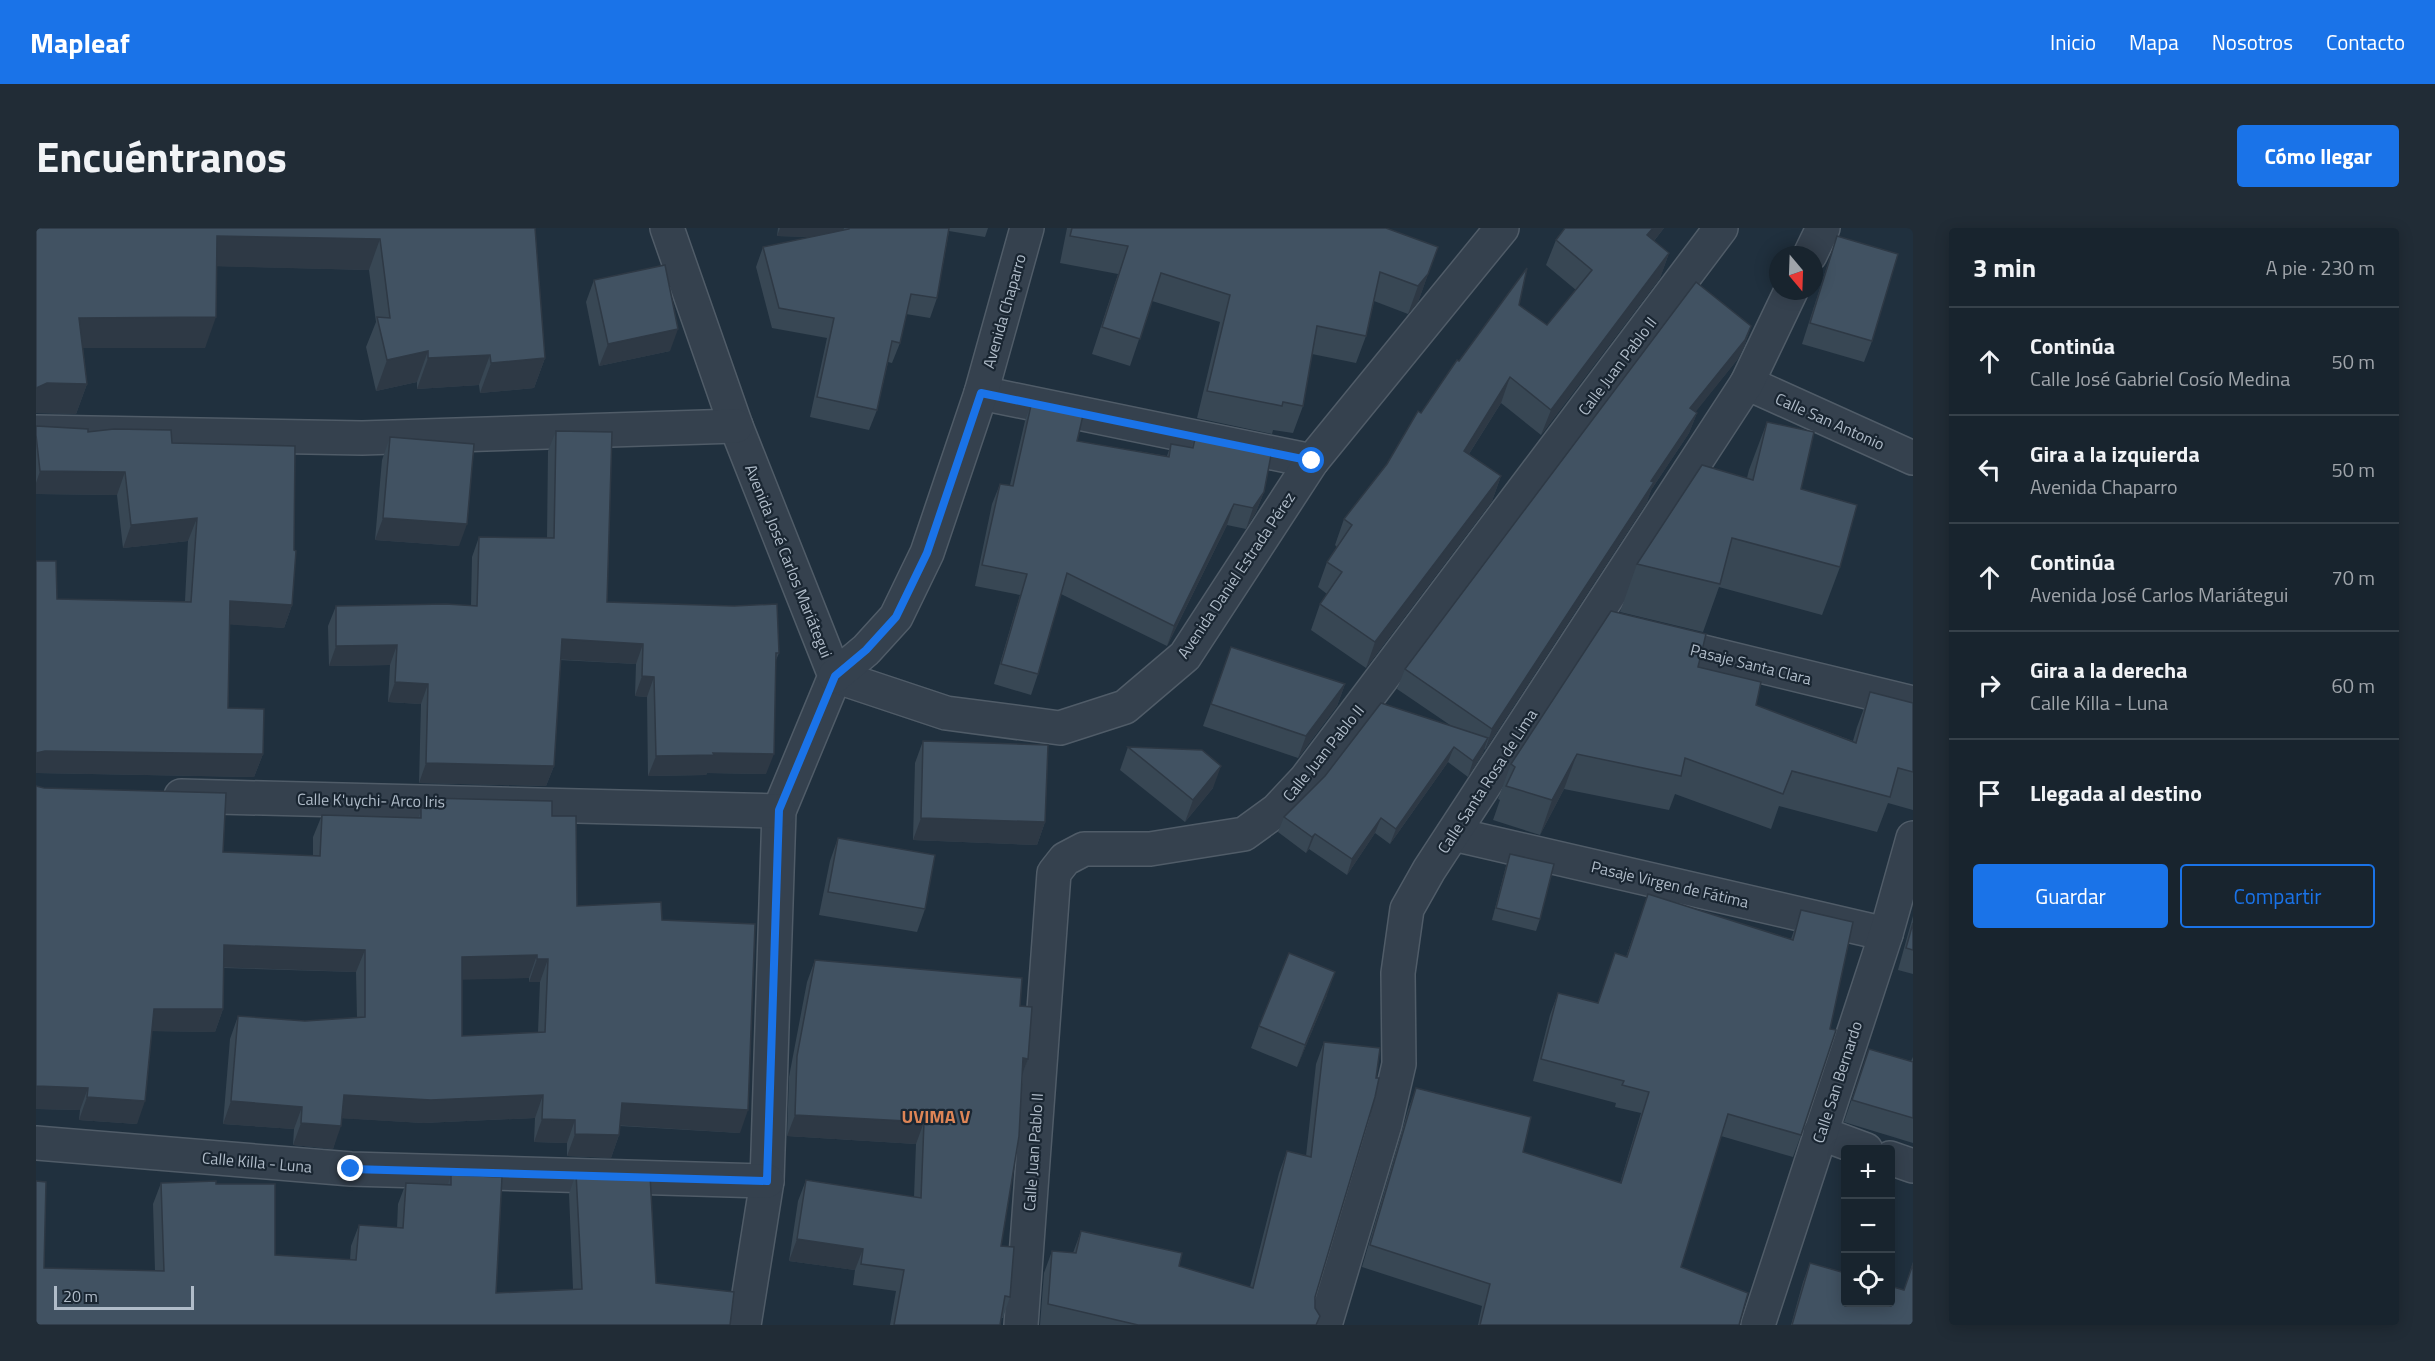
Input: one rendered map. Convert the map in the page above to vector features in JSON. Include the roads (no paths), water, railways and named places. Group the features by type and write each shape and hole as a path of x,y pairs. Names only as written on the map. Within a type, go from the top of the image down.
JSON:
{"street":[{"name":"Avenida José Carlos Mariátegui","path":"667,228 736,426 835,676 779,810 767,1181 744,1325"},
{"name":"Avenida Chaparro","path":"835,676 866,650 896,617 927,553 981,393 1027,228"},
{"name":"Avenida Daniel Estrada Pérez","path":"835,676 946,713 1060,728 1125,707 1185,656 1312,461 1502,228"},
{"name":"Calle Juan Pablo II","path":"1021,1325 1054,873 1065,859 1084,849 1150,849 1233,837 1244,834 1277,810 1306,779 1721,228"},
{"path":"1814,246 1823,228"},
{"name":"Calle Santa Rosa de Lima","path":"1325,1325 1385,1124 1399,1064 1398,973 1407,909 1589,624 1747,384 1787,300"},
{"name":"Calle San Antonio","path":"1747,384 1913,458"},
{"path":"981,393 1312,461"},
{"path":"36,432 362,438 736,426"},
{"name":"Pasaje Santa Clara","path":"1589,624 1913,703"},
{"name":"Calle K'uychi- Arco Iris","path":"156,795 779,810"},
{"name":"Pasaje Virgen de Fátima","path":"1453,834 1886,934"},
{"name":"Calle San Bernardo","path":"1758,1325 1886,934 1913,838"},
{"path":"1820,1133 1854,1145"},
{"name":"Calle Killa - Luna","path":"36,1143 351,1169 767,1181"},
{"path":"1895,1160 1913,1166"}],"district":[{"name":"UVIMA V","path":"936,1117"}]}
